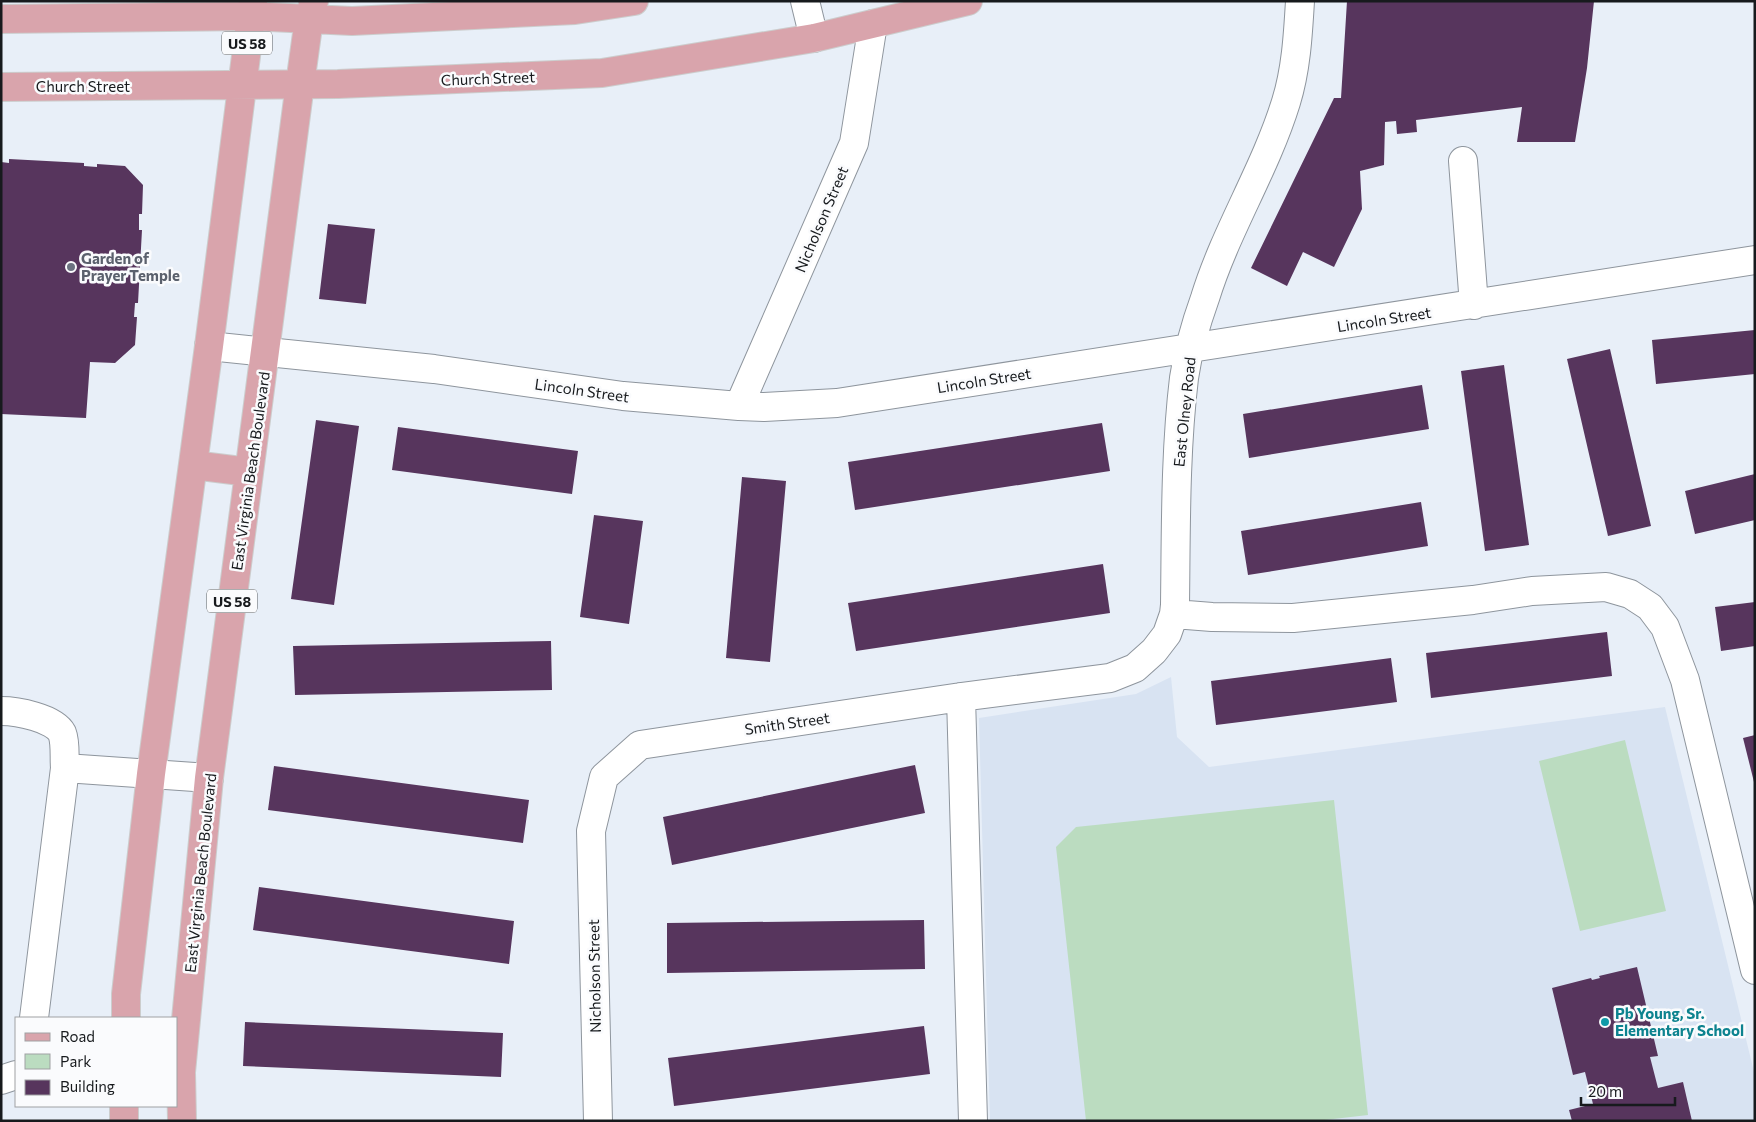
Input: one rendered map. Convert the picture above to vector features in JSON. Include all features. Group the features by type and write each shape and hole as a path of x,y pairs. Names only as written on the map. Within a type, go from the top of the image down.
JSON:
{"main road":[{"path":"1,19 252,9 312,10 352,21 634,1"},
{"name":"Church Street","path":"1,87 338,84 602,73 814,38 968,1"},
{"name":"US 58","path":"126,1017 126,994 151,774 252,9"},
{"name":"East Virginia Beach Boulevard","path":"182,1121 181,1072 209,778 300,84 312,10"},
{"path":"193,465 249,472"},
{"path":"124,1107 124,1121"}],"street":[{"path":"806,1 814,38"},
{"name":"East Olney Road","path":"1037,688 1110,678 1134,668 1154,651 1166,634 1174,614 1176,493 1184,377 1205,296 1222,252 1257,178 1287,101 1297,46 1300,1"},
{"name":"Nicholson Street","path":"739,406 854,143 873,24"},
{"path":"1463,161 1474,305"},
{"name":"Lincoln Street","path":"209,346 434,369 622,396 764,407 837,403 1755,260"},
{"path":"1174,614 1212,617 1292,618 1473,600 1532,591 1606,586 1630,594 1650,607 1665,627 1684,680 1755,970"},
{"name":"Smith Street","path":"591,831 604,777 640,745 960,697 1037,688"},
{"path":"960,697 973,1121"},
{"path":"1,711 42,719 59,728 63,735 65,768 34,1017"},
{"path":"65,768 209,778"},
{"name":"Nicholson Street","path":"591,831 598,1121"},
{"path":"1,1080 15,1075"}],"shaded area":[{"path":"1171,677 1177,737 1209,767 1665,707 1755,1076 1755,1121 990,1121 979,718 1136,694"}],"green space":[{"path":"1625,740 1666,911 1580,931 1539,761"},
{"path":"1334,800 1368,1115 1316,1121 1086,1121 1056,847 1076,827"}],"building":[{"path":"1347,1 1594,1 1587,68 1575,142 1517,142 1522,107 1416,120 1417,132 1397,134 1396,121 1385,122 1384,165 1360,171 1362,209 1334,267 1303,252 1287,286 1251,268 1334,98 1341,98"},
{"name":"Garden of Prayer Temple","path":"9,159 84,163 84,166 97,167 97,164 125,166 143,185 142,214 139,214 139,230 142,230 138,303 135,303 134,317 137,317 135,345 115,363 90,362 86,418 1,414 1,162 9,163"},
{"path":"328,224 375,229 366,304 319,299"},
{"path":"1755,330 1755,374 1656,384 1652,340"},
{"path":"1610,349 1651,526 1608,536 1567,359"},
{"path":"1504,365 1529,545 1485,551 1461,371"},
{"path":"1422,385 1429,429 1249,458 1243,414"},
{"path":"316,420 359,426 334,605 291,599"},
{"path":"1102,423 1110,471 855,510 848,462"},
{"path":"398,427 578,451 572,494 392,470"},
{"path":"1755,474 1755,520 1695,534 1685,491"},
{"path":"742,477 786,481 770,662 726,658"},
{"path":"1421,502 1428,546 1248,575 1241,531"},
{"path":"594,515 643,521 629,624 580,617"},
{"path":"1103,564 1110,613 856,651 848,603"},
{"path":"1755,602 1755,646 1721,651 1715,607"},
{"path":"1607,632 1612,676 1431,698 1426,653"},
{"path":"551,641 552,690 295,695 293,646"},
{"path":"1391,658 1397,702 1216,725 1211,681"},
{"path":"1755,735 1755,781 1754,782 1743,738"},
{"path":"915,765 925,813 672,865 663,817"},
{"path":"274,766 529,800 523,843 268,810"},
{"path":"259,887 514,921 509,964 253,930"},
{"path":"924,920 925,969 667,973 667,923"},
{"name":"Pb Young, Sr. Elementary School","path":"1637,967 1658,1056 1650,1057 1658,1088 1683,1082 1692,1121 1572,1121 1569,1110 1593,1104 1585,1072 1573,1075 1552,988 1591,978 1592,980 1600,978 1599,976"},
{"path":"245,1022 503,1033 501,1077 243,1066"},
{"path":"924,1026 930,1074 674,1106 668,1058"}],"place":[{"name":"Garden of Prayer Temple","path":"71,267"},
{"name":"Pb Young, Sr. Elementary School","path":"1605,1022"}]}
